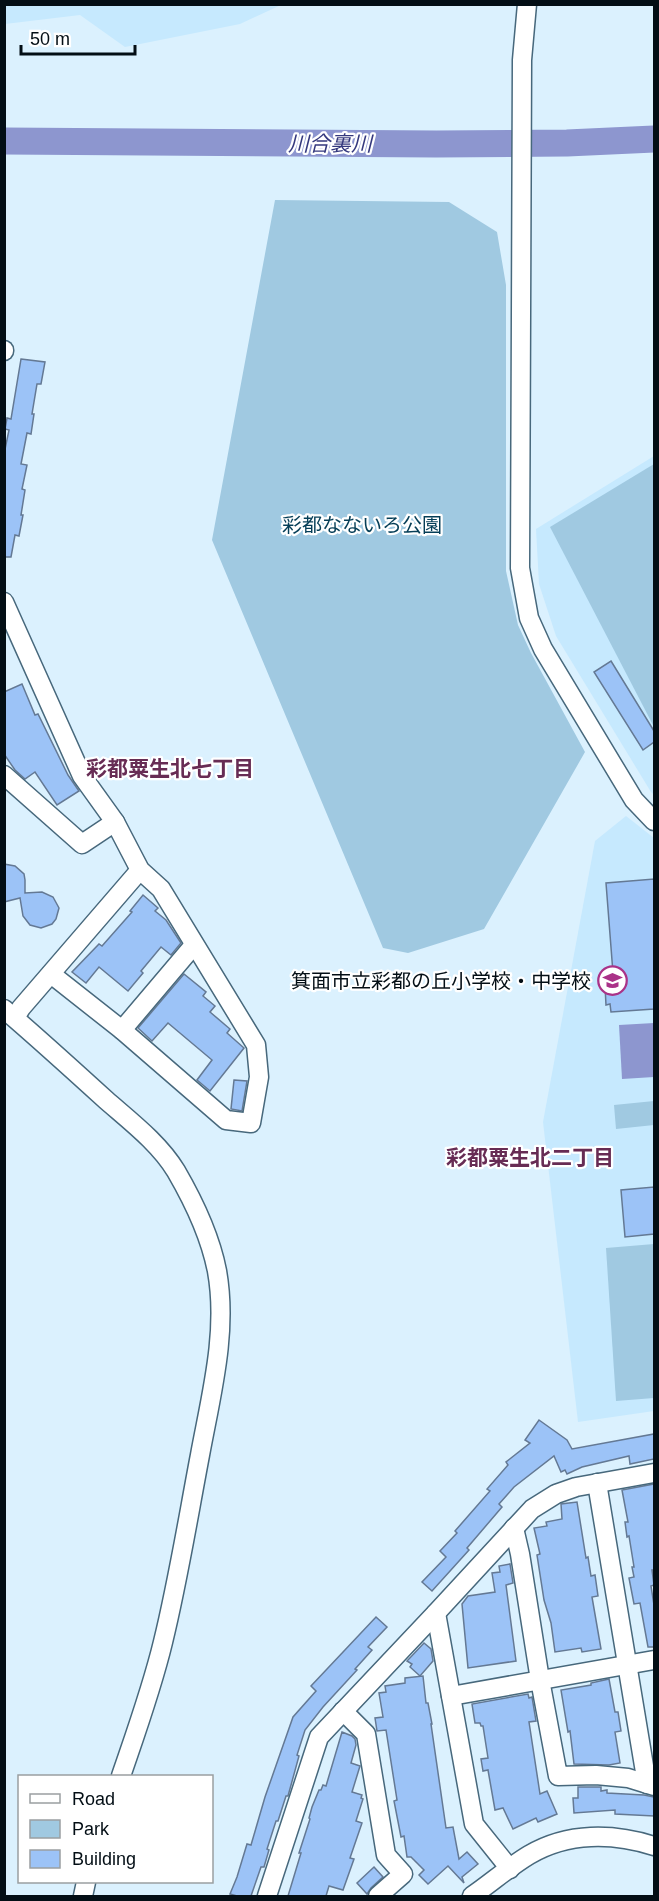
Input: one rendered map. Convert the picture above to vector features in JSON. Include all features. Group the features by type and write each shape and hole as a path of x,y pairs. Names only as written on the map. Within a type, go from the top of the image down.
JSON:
{"street":[{"path":"527,4 522,60 519,568 529,618 543,649 634,800 654,821"},
{"path":"4,602 82,776 115,822 140,870 161,889 256,1045 259,1077 251,1123 226,1120 122,1030 51,974"},
{"path":"4,775 82,844 115,822"},
{"path":"121,1775 163,1643 174,1593 217,1364 221,1313 217,1272 207,1234 174,1168 154,1144 128,1119 10,1013 21,1008 140,870"},
{"path":"122,1030 194,945"},
{"path":"267,1896 319,1737 532,1509 556,1494 576,1486 654,1473"},
{"path":"514,1528 558,1776 596,1775 628,1778 651,1785 627,1665 597,1483"},
{"path":"436,1613 474,1824 510,1869"},
{"path":"451,1696 654,1660"},
{"path":"343,1711 366,1734 386,1855 403,1874 378,1896"},
{"path":"472,1896 528,1855 547,1846 572,1839 614,1837 654,1846"}],"shaded area":[{"path":"4,5 281,5 240,24 125,47 80,15 5,24"},
{"path":"654,456 654,795 556,636 539,584 536,529"},
{"name":"箕面市立彩都の丘小学校・中学校","path":"626,816 654,838 654,1411 578,1422 543,1122 595,841"}],"green space":[{"name":"彩都なないろ公園","path":"275,200 449,202 497,232 506,285 506,571 518,625 585,752 484,929 408,953 383,948 212,540"},
{"path":"654,464 654,727 550,527"},
{"path":"654,1101 654,1125 616,1129 614,1105"},
{"path":"654,1244 654,1398 616,1401 606,1248"}],"water":[{"path":"654,1023 654,1077 622,1079 619,1025"}],"building":[{"path":"21,359 45,362 41,384 37,384 31,434 27,433 21,464 27,465 22,489 25,490 19,536 15,535 11,557 4,557 4,454 9,430 5,429 7,418 11,419"},
{"path":"611,661 654,731 654,742 643,750 594,672"},
{"path":"22,684 35,715 38,714 68,775 79,791 57,805 35,772 25,779 15,770 4,754 4,692"},
{"path":"4,864 15,866 24,874 25,893 42,892 53,897 59,908 52,924 41,928 30,925 23,916 20,898 4,902"},
{"path":"654,879 654,1009 611,1012 610,1004 606,1005 605,986 614,986 606,883"},
{"path":"143,895 158,908 155,911 166,920 181,943 171,955 161,947 128,991 99,967 86,983 72,972 99,944 102,946 132,912 130,911"},
{"path":"184,974 206,992 203,996 215,1006 210,1012 230,1029 227,1033 244,1048 210,1091 197,1080 212,1060 168,1023 152,1041 138,1028"},
{"path":"234,1080 247,1081 242,1111 231,1109"},
{"path":"654,1187 654,1234 625,1237 621,1190"},
{"path":"539,1420 567,1440 572,1449 654,1434 654,1459 630,1464 629,1456 582,1467 567,1474 565,1470 561,1472 554,1456 514,1487 499,1504 502,1507 467,1548 469,1550 432,1591 422,1582 446,1557 440,1551 490,1491 487,1489 508,1465 506,1462 530,1443 525,1440"},
{"path":"654,1484 654,1570 652,1570 654,1585 651,1586 654,1605 654,1647 648,1647 640,1603 634,1604 629,1578 634,1577 632,1567 634,1567 629,1536 627,1537 625,1522 628,1522 622,1490"},
{"path":"577,1502 586,1558 588,1557 591,1576 595,1575 598,1596 592,1597 601,1649 582,1652 581,1648 555,1652 551,1623 544,1600 537,1555 540,1554 534,1528 547,1526 546,1522 562,1519 561,1504"},
{"path":"510,1564 513,1583 506,1585 516,1661 468,1668 462,1604 468,1596 495,1592 492,1573 500,1572 499,1566"},
{"path":"376,1617 387,1627 368,1647 372,1650 355,1669 357,1670 305,1730 288,1796 286,1796 278,1821 276,1821 264,1867 261,1867 251,1896 230,1894 247,1844 251,1845 293,1717 316,1691 311,1686"},
{"path":"424,1643 431,1649 433,1661 420,1676 410,1667 412,1664 407,1661"},
{"path":"423,1676 446,1828 453,1827 459,1859 467,1852 478,1864 462,1877 464,1883 448,1866 428,1884 419,1875 424,1870 411,1857 407,1857 404,1836 401,1837 394,1801 397,1800 386,1730 377,1731 375,1718 383,1717 379,1693 386,1692 385,1686 405,1683 405,1678"},
{"path":"609,1679 621,1731 615,1732 620,1763 574,1764 561,1690 591,1685 591,1683"},
{"path":"528,1694 529,1698 532,1697 536,1721 529,1722 540,1794 547,1791 557,1814 538,1822 536,1818 513,1829 503,1808 495,1810 488,1770 483,1771 481,1759 488,1758 483,1726 475,1723 472,1704"},
{"path":"342,1732 355,1739 356,1745 351,1763 360,1766 352,1792 362,1795 363,1799 356,1821 362,1823 350,1858 354,1859 343,1890 329,1886 326,1896 288,1896 312,1807 319,1790 323,1785 326,1786"},
{"path":"578,1787 601,1787 601,1791 607,1790 607,1793 654,1797 654,1816 615,1814 615,1810 574,1813 573,1798 578,1798"},
{"path":"374,1867 383,1877 367,1894 357,1883"}],"waterway":[{"name":"川合裏川","path":"4,141 436,144 567,143 654,139"}],"place":[{"name":"箕面市立彩都の丘小学校・中学校","path":"612,981"}],"district":[{"name":"彩都粟生北七丁目","path":"170,768"},
{"name":"彩都粟生北二丁目","path":"530,1157"}]}
